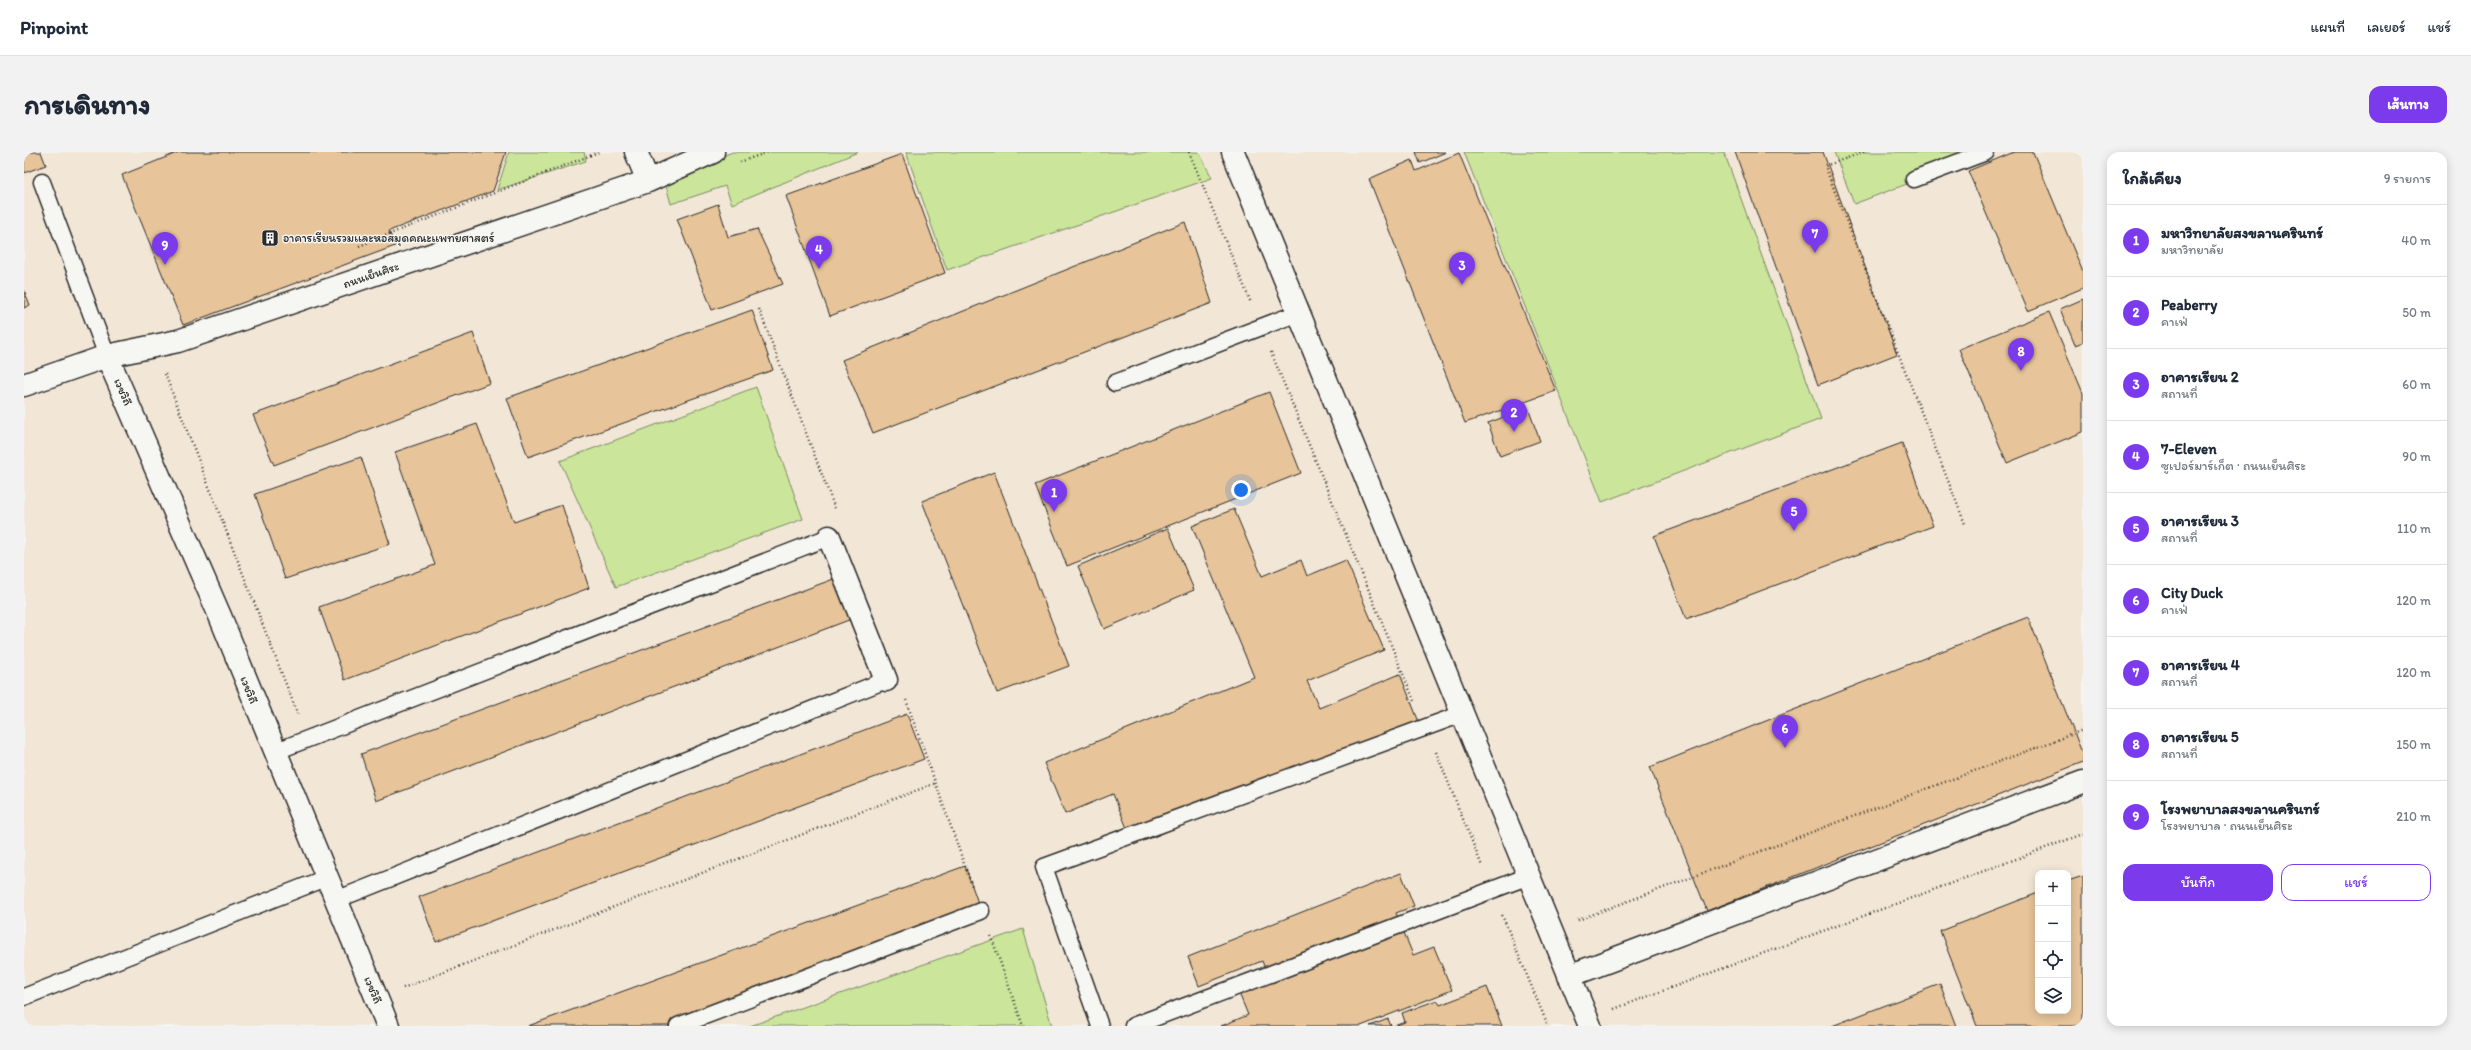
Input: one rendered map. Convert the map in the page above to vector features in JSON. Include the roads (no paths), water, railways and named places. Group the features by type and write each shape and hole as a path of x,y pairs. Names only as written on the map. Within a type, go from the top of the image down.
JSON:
{"street":[{"path":"636,152 648,181"},
{"name":"ถนนเย็นศิระ","path":"24,385 107,356 178,341 648,181 713,152"},
{"path":"1233,152 1590,1026"},
{"name":"เวชวิถี","path":"107,356 220,616 274,752 388,1026"},
{"path":"829,537 886,680"},
{"path":"1569,976 2083,782"}],"lane":[{"path":"1914,180 1986,152"},
{"path":"42,182 107,356"},
{"path":"1115,383 1298,314"},
{"path":"274,752 829,537"},
{"path":"336,900 886,680"},
{"path":"1100,1026 1044,867 1462,714"},
{"path":"1133,1026 1528,876"},
{"path":"24,997 326,878"},
{"path":"678,1026 981,911"}],"place":[{"name":"อาคารเรียนรวมเเละหอสมุดคณะเเพทยศาสตร์","path":"270,238"},
{"name":"อาคารเรียน 4","path":"1815,253"},
{"name":"โรงพยาบาลสงขลานครินทร์","path":"165,265"},
{"name":"7-Eleven","path":"819,269"},
{"name":"อาคารเรียน 2","path":"1462,285"},
{"name":"อาคารเรียน 5","path":"2021,371"},
{"name":"Peaberry","path":"1514,432"},
{"name":"มหาวิทยาลัยสงขลานครินทร์","path":"1054,512"},
{"name":"อาคารเรียน 3","path":"1794,531"},
{"name":"City Duck","path":"1785,748"}]}
